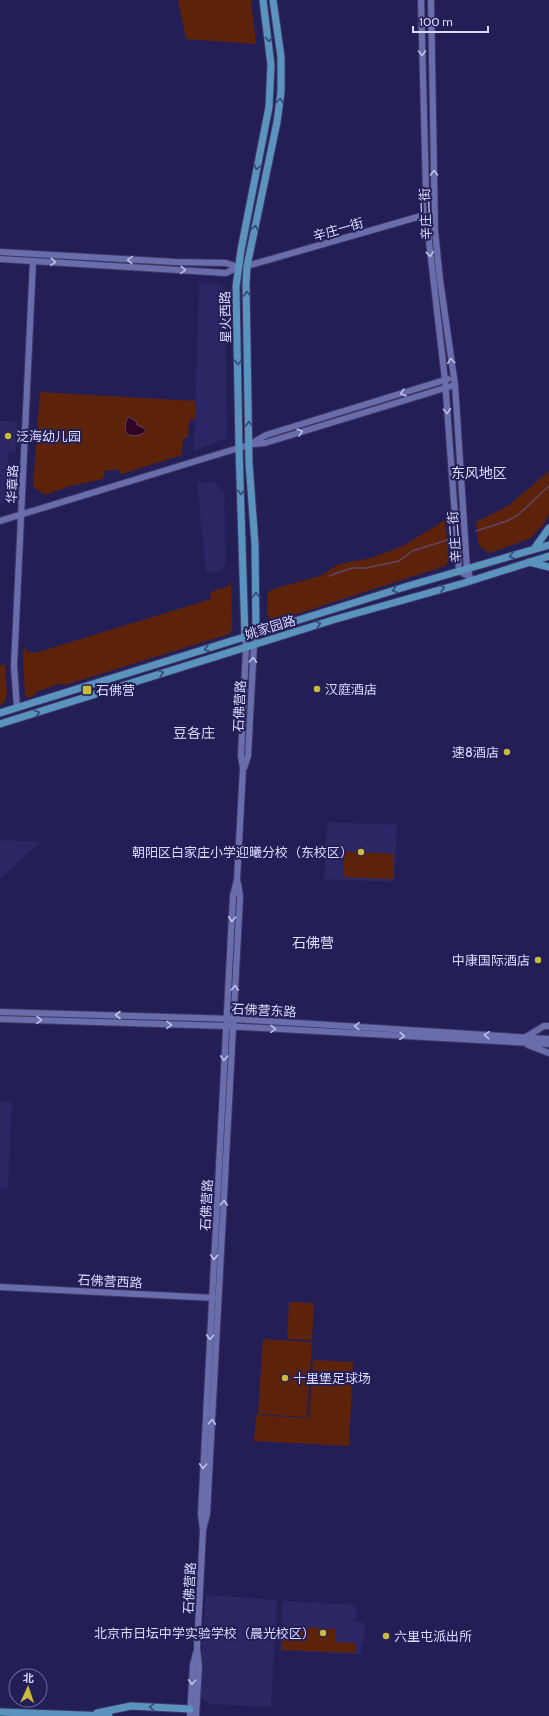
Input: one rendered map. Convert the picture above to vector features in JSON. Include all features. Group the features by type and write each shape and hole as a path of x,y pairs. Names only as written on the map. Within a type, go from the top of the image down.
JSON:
{"main road":[{"name":"星火西路","path":"245,638 236,287 238,267 269,107 271,65 263,0"},
{"name":"星火西路","path":"256,634 255,544 249,445 246,285 247,266 277,122 281,92 281,57 273,0"},
{"path":"534,549 549,528"},
{"name":"姚家园路","path":"0,713 459,571 549,545"},
{"name":"姚家园路","path":"0,724 254,644 549,556"},
{"path":"529,562 549,567"},
{"path":"85,1715 131,1706 190,1712"},
{"path":"0,1712 109,1716"}],"street":[{"name":"辛庄二街","path":"421,0 426,215 446,387 459,571 473,579"},
{"name":"辛庄二街","path":"432,0 435,212 440,280 455,385 467,569 473,579"},
{"name":"辛庄一街","path":"247,266 435,212"},
{"path":"0,252 175,262 226,263 238,267"},
{"path":"0,260 226,273 238,267"},
{"name":"华章路","path":"17,708 14,666 33,261"},
{"path":"249,445 266,435 454,378"},
{"path":"0,521 249,445 265,443 455,385"},
{"name":"石佛营路","path":"243,768 248,756 254,644 256,634"},
{"name":"石佛营路","path":"196,1716 199,1666 197,1648 203,1530 201,1514 226,1019 233,896 237,880 243,768 241,756 246,647 245,638"},
{"name":"石佛营路","path":"203,1530 207,1514 234,1027 240,897 237,880"},
{"name":"石佛营东路","path":"0,1012 234,1019 525,1040"},
{"name":"石佛营东路","path":"0,1019 226,1026 525,1040"},
{"path":"525,1040 544,1026 549,1026"},
{"path":"525,1040 549,1039"},
{"path":"525,1040 549,1044"},
{"path":"525,1040 545,1053 549,1053"},
{"name":"石佛营西路","path":"0,1287 219,1298"},
{"name":"石佛营路","path":"190,1712 193,1666 197,1648"}],"shaded area":[{"path":"178,0 251,0 256,44 186,39"},
{"path":"199,283 221,284 225,289 227,438 194,451"},
{"path":"40,392 195,401 195,419 189,420 188,438 183,438 182,455 119,475 119,470 105,470 103,479 70,486 45,495 33,487"},
{"path":"129,417 136,421 137,425 144,428 146,431 137,436 127,434 125,425"},
{"name":"泛海幼儿园","path":"0,421 18,422 15,452 9,451 7,470 13,471 11,495 0,507"},
{"path":"549,471 549,515 542,526 529,539 489,553 479,546 476,522 508,506"},
{"path":"197,482 216,483 224,492 226,563 219,572 206,571"},
{"path":"445,520 449,560 445,566 272,622 267,614 268,592 276,588 320,576 339,564 371,558 403,546"},
{"path":"231,583 232,629 229,634 65,685 59,684 36,692 34,696 27,698 25,695 23,657 24,647 28,652 35,653 211,599 210,593 226,587"},
{"path":"5,664 7,697 2,705 0,705 0,666"},
{"name":"朝阳区白家庄小学迎曦分校（东校区）","path":"327,822 397,825 394,882 324,879"},
{"path":"0,840 40,842 0,879"},
{"path":"344,851 394,854 393,879 343,877"},
{"path":"0,1101 12,1102 8,1189 0,1188"},
{"path":"289,1302 314,1303 312,1340 287,1339"},
{"name":"十里堡足球场","path":"263,1339 312,1342 307,1417 258,1414"},
{"path":"313,1360 353,1362 349,1446 254,1441 256,1415 309,1418"},
{"path":"206,1595 277,1600 271,1707 211,1704 201,1698 202,1644"},
{"name":"北京市日坛中学实验学校（晨光校区）","path":"283,1601 356,1605 355,1621 365,1623 364,1644 362,1644 361,1655 280,1650"},
{"path":"283,1626 336,1629 335,1642 355,1643 355,1653 282,1650"}],"waterway":[{"path":"476,531 507,521 518,515 549,486"},
{"path":"329,576 352,568 366,568 399,561 412,551 454,538"}],"place":[{"name":"泛海幼儿园","path":"8,436"},
{"name":"汉庭酒店","path":"317,689"},
{"name":"石佛营","path":"87,690"},
{"name":"速8酒店","path":"507,752"},
{"name":"朝阳区白家庄小学迎曦分校（东校区）","path":"361,852"},
{"name":"中康国际酒店","path":"538,960"},
{"name":"十里堡足球场","path":"285,1378"},
{"name":"北京市日坛中学实验学校（晨光校区）","path":"323,1633"},
{"name":"六里屯派出所","path":"386,1636"}],"district":[{"name":"东风地区","path":"479,473"},
{"name":"豆各庄","path":"194,733"},
{"name":"石佛营","path":"313,943"}]}
